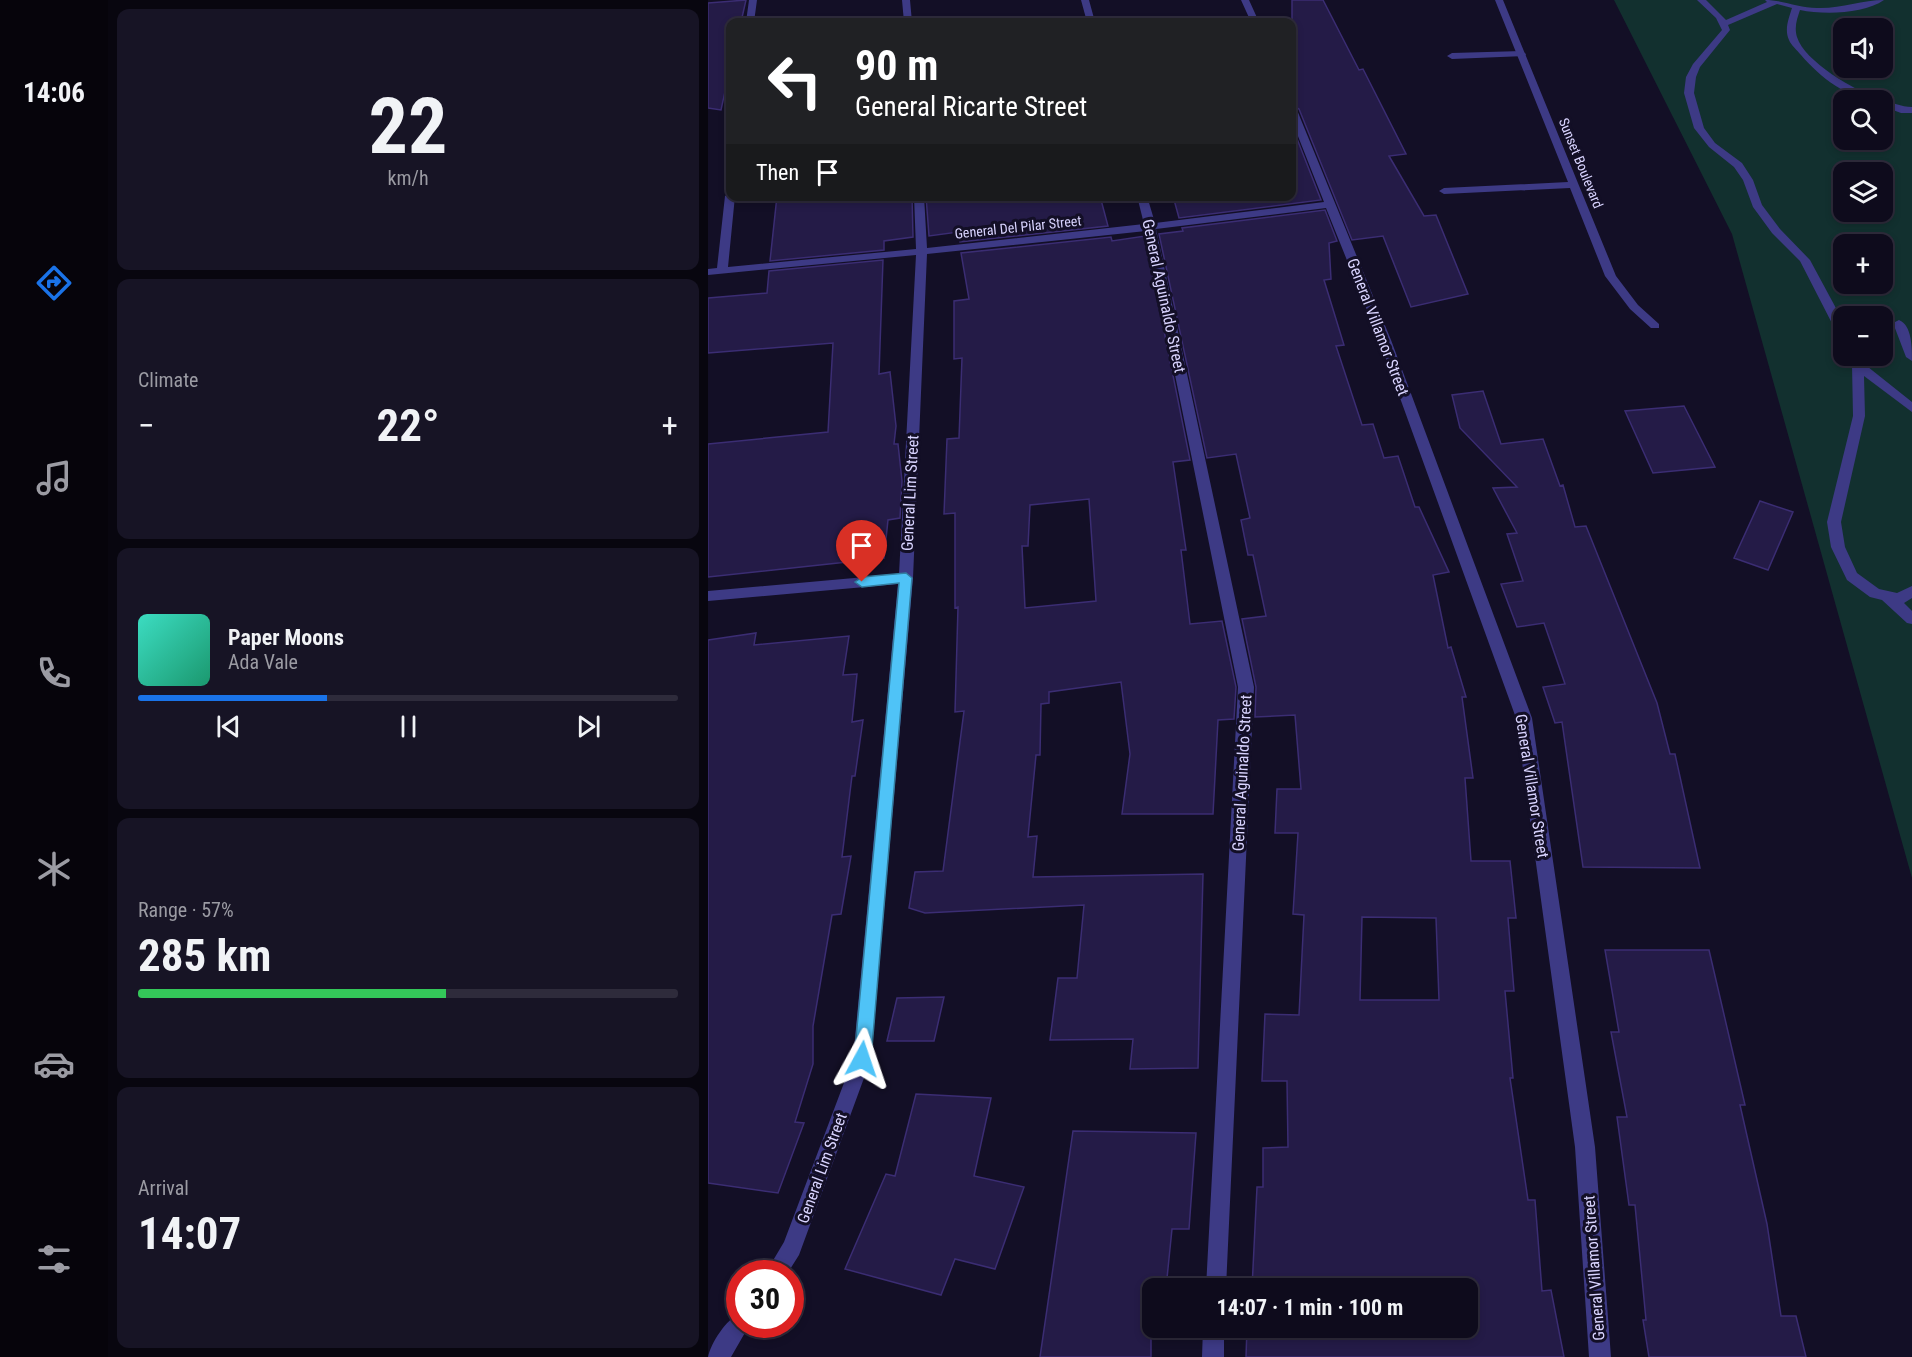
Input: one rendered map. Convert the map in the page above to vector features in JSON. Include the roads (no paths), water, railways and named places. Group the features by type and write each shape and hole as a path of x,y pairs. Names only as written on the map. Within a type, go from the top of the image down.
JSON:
{"street":[{"path":"751,18 753,0"},
{"path":"906,0 908,18"},
{"path":"1085,0 1090,18"},
{"path":"1245,0 1253,18"},
{"name":"Sunset Boulevard","path":"1499,0 1611,276 1620,290 1655,326"},
{"path":"1701,0 1720,17 1726,30 1696,66 1691,77 1689,93 1699,128 1712,145 1738,165 1748,180 1757,205 1770,223 1805,260 1833,314"},
{"path":"1723,24 1772,1 1816,11 1848,9 1880,0"},
{"path":"1797,7 1791,25 1793,40 1818,69 1850,90"},
{"path":"1452,56 1522,54"},
{"path":"1893,107 1912,110"},
{"name":"General Villamor Street","path":"1296,120 1385,340 1524,718 1585,1147 1600,1357"},
{"path":"1444,191 1576,185"},
{"path":"722,271 729,201"},
{"name":"General Lim Street","path":"784,1260 792,1248 862,1059 906,578 922,253 919,201"},
{"name":"General Aguinaldo Street","path":"1143,201 1246,687 1216,1278"},
{"name":"General Del Pilar Street","path":"708,272 922,253 1331,204"},
{"path":"1899,323 1912,357"},
{"path":"1856,366 1859,416 1834,522 1838,547 1852,576 1875,593 1899,599 1912,591"},
{"path":"1863,366 1912,408"},
{"path":"708,596 906,578"},
{"path":"1886,596 1912,619"},
{"path":"718,1357 731,1338"},
{"path":"1213,1357 1214,1338"}]}
